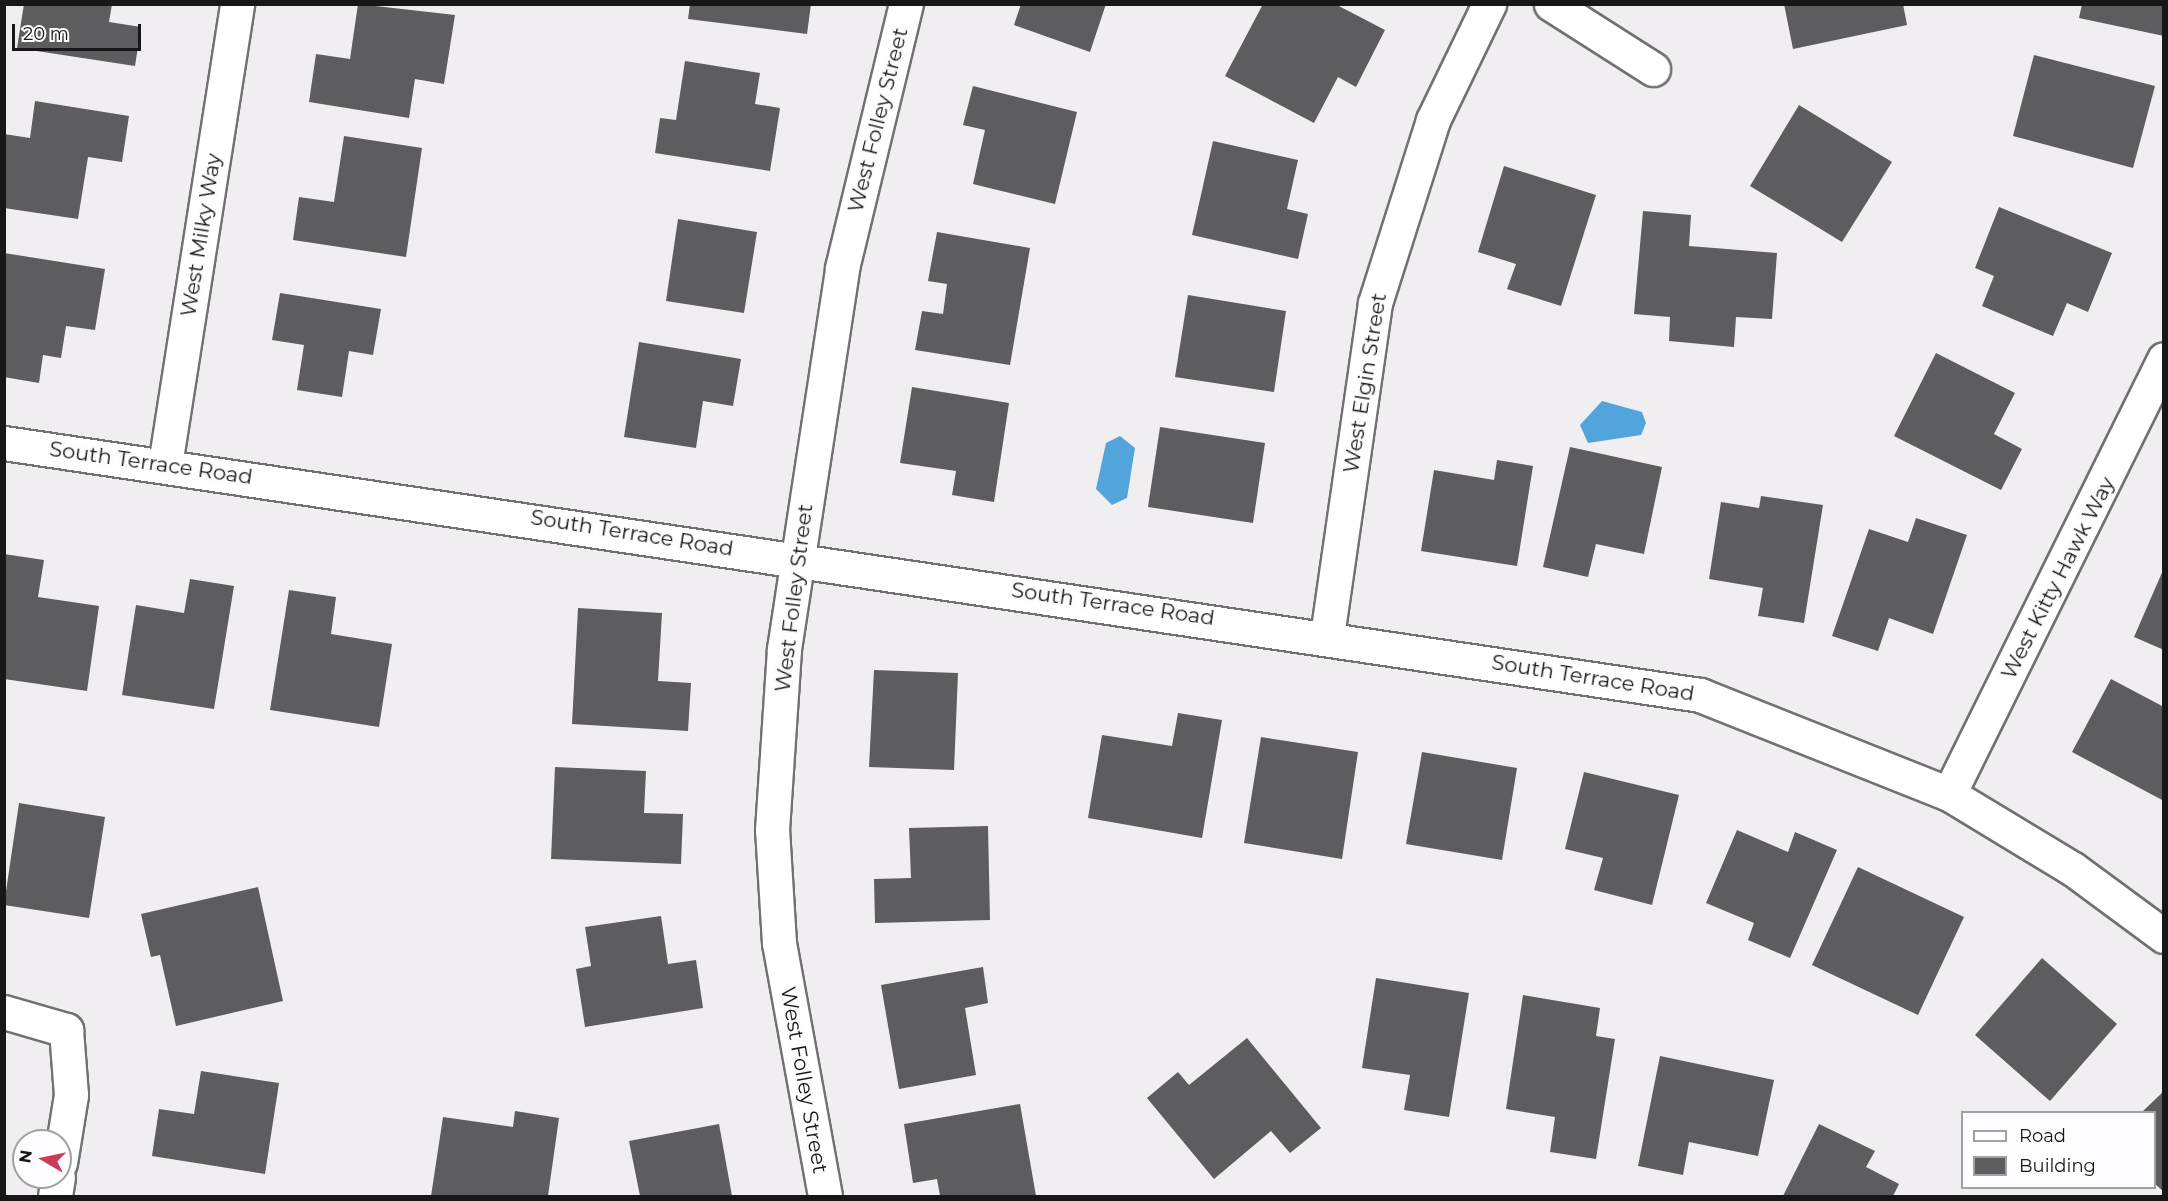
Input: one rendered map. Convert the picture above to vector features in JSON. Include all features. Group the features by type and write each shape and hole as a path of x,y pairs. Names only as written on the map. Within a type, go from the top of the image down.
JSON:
{"street":[{"name":"West Milky Way","path":"165,465 237,4"},
{"name":"West Folley Street","path":"825,1197 779,944 772,830 784,649 842,268 906,4"},
{"name":"West Elgin Street","path":"1327,636 1375,303 1433,120 1489,4"},
{"path":"1551,4 1653,69"},
{"name":"West Kitty Hawk Way","path":"1949,794 2146,405 2163,359"},
{"name":"South Terrace Road","path":"4,443 1327,636 1700,695 1949,794 2073,869 2163,936"},
{"path":"4,1012 66,1030 71,1095 66,1129"}],"water":[{"path":"1602,401 1642,412 1646,423 1641,435 1588,443 1580,425"},
{"path":"1120,436 1135,448 1127,498 1112,505 1096,489 1106,443"}],"building":[{"path":"24,4 112,4 109,22 141,27 135,66 17,48"},
{"path":"358,4 455,15 444,84 415,79 409,118 309,102 316,54 350,59"},
{"path":"690,4 811,4 807,34 688,19"},
{"path":"1021,4 1106,4 1090,52 1014,25"},
{"path":"1263,4 1335,4 1385,30 1356,87 1338,77 1314,123 1225,76"},
{"path":"1784,4 1903,4 1907,25 1793,49"},
{"path":"2082,4 2164,4 2164,36 2079,18"},
{"path":"2034,55 2155,86 2133,168 2013,136"},
{"path":"685,61 760,73 755,104 780,108 770,171 655,153 660,118 676,120"},
{"path":"973,86 1077,112 1055,204 973,184 985,130 963,125"},
{"path":"35,101 129,116 122,162 88,157 78,219 4,208 4,134 30,138"},
{"path":"1799,105 1892,162 1842,242 1750,186"},
{"path":"344,136 422,148 406,257 293,240 299,197 334,202"},
{"path":"1213,141 1298,160 1287,209 1308,214 1298,259 1192,235"},
{"path":"1504,166 1596,195 1561,306 1507,289 1516,264 1478,252"},
{"path":"1999,207 2112,253 2088,312 2067,303 2053,336 1982,306 1994,276 1975,268"},
{"path":"1643,211 1691,215 1689,246 1777,253 1772,319 1736,317 1734,347 1669,341 1670,317 1634,314"},
{"path":"678,219 757,232 744,313 666,301"},
{"path":"937,232 1030,248 1010,365 915,350 922,311 943,314 947,284 928,281"},
{"path":"4,253 105,269 95,330 66,326 61,358 43,355 39,383 4,377"},
{"path":"280,293 381,309 373,355 349,351 342,397 297,390 304,345 272,340"},
{"path":"1188,295 1286,311 1274,392 1175,377"},
{"path":"639,342 741,359 733,406 703,401 696,448 624,437"},
{"path":"1936,353 2015,393 1994,434 2022,449 2001,490 1894,436"},
{"path":"912,387 1009,403 994,502 952,495 956,471 900,463"},
{"path":"1160,427 1265,443 1253,523 1148,507"},
{"path":"1570,447 1662,467 1644,554 1596,544 1588,577 1543,567"},
{"path":"1497,460 1533,466 1517,566 1421,551 1434,470 1494,480"},
{"path":"1761,496 1823,505 1804,623 1758,616 1763,588 1709,579 1721,502 1759,508"},
{"path":"1916,518 1967,535 1933,634 1889,618 1878,651 1832,636 1869,529 1908,542"},
{"path":"4,554 44,560 38,597 99,606 87,691 4,679"},
{"path":"2164,568 2164,650 2134,637"},
{"path":"190,579 234,586 214,709 122,695 136,605 184,613"},
{"path":"289,590 336,597 331,634 392,644 379,727 270,710"},
{"path":"578,608 662,613 658,681 691,683 688,731 572,724"},
{"path":"874,670 958,673 954,770 869,767"},
{"path":"2111,679 2164,707 2164,801 2072,752"},
{"path":"1178,713 1222,720 1202,838 1088,818 1102,735 1172,746"},
{"path":"1261,737 1358,752 1342,859 1244,843"},
{"path":"1422,752 1517,768 1502,860 1406,844"},
{"path":"555,767 646,771 644,813 683,814 681,864 551,859"},
{"path":"1584,772 1679,795 1652,905 1594,890 1603,858 1565,849"},
{"path":"19,803 105,817 89,918 4,905"},
{"path":"988,826 990,920 875,923 874,879 911,878 909,828"},
{"path":"1737,830 1788,852 1795,832 1837,850 1790,958 1748,940 1754,923 1706,903"},
{"path":"1858,867 1964,917 1918,1015 1812,965"},
{"path":"258,887 283,1001 176,1026 160,955 151,957 141,914"},
{"path":"661,916 668,964 696,960 703,1008 585,1027 576,969 591,966 585,927"},
{"path":"2042,958 2117,1024 2050,1101 1975,1035"},
{"path":"983,967 988,1003 965,1008 976,1075 899,1089 881,985"},
{"path":"1376,978 1469,993 1449,1117 1404,1110 1410,1075 1362,1068"},
{"path":"1523,995 1600,1008 1596,1036 1615,1039 1596,1159 1550,1152 1555,1117 1506,1109"},
{"path":"1247,1038 1321,1128 1290,1153 1271,1131 1214,1179 1147,1098 1178,1072 1189,1085"},
{"path":"1660,1056 1774,1080 1758,1156 1689,1142 1683,1175 1638,1166"},
{"path":"201,1071 279,1083 265,1174 152,1156 159,1109 194,1114"},
{"path":"2164,1091 2164,1192 2156,1185 2156,1111 2143,1111"},
{"path":"1020,1104 1036,1196 940,1196 937,1179 913,1183 904,1124"},
{"path":"515,1111 559,1118 548,1196 431,1196 443,1117 513,1127"},
{"path":"719,1124 732,1196 640,1196 629,1141"},
{"path":"1819,1124 1875,1151 1866,1167 1899,1184 1893,1196 1783,1196"}]}
